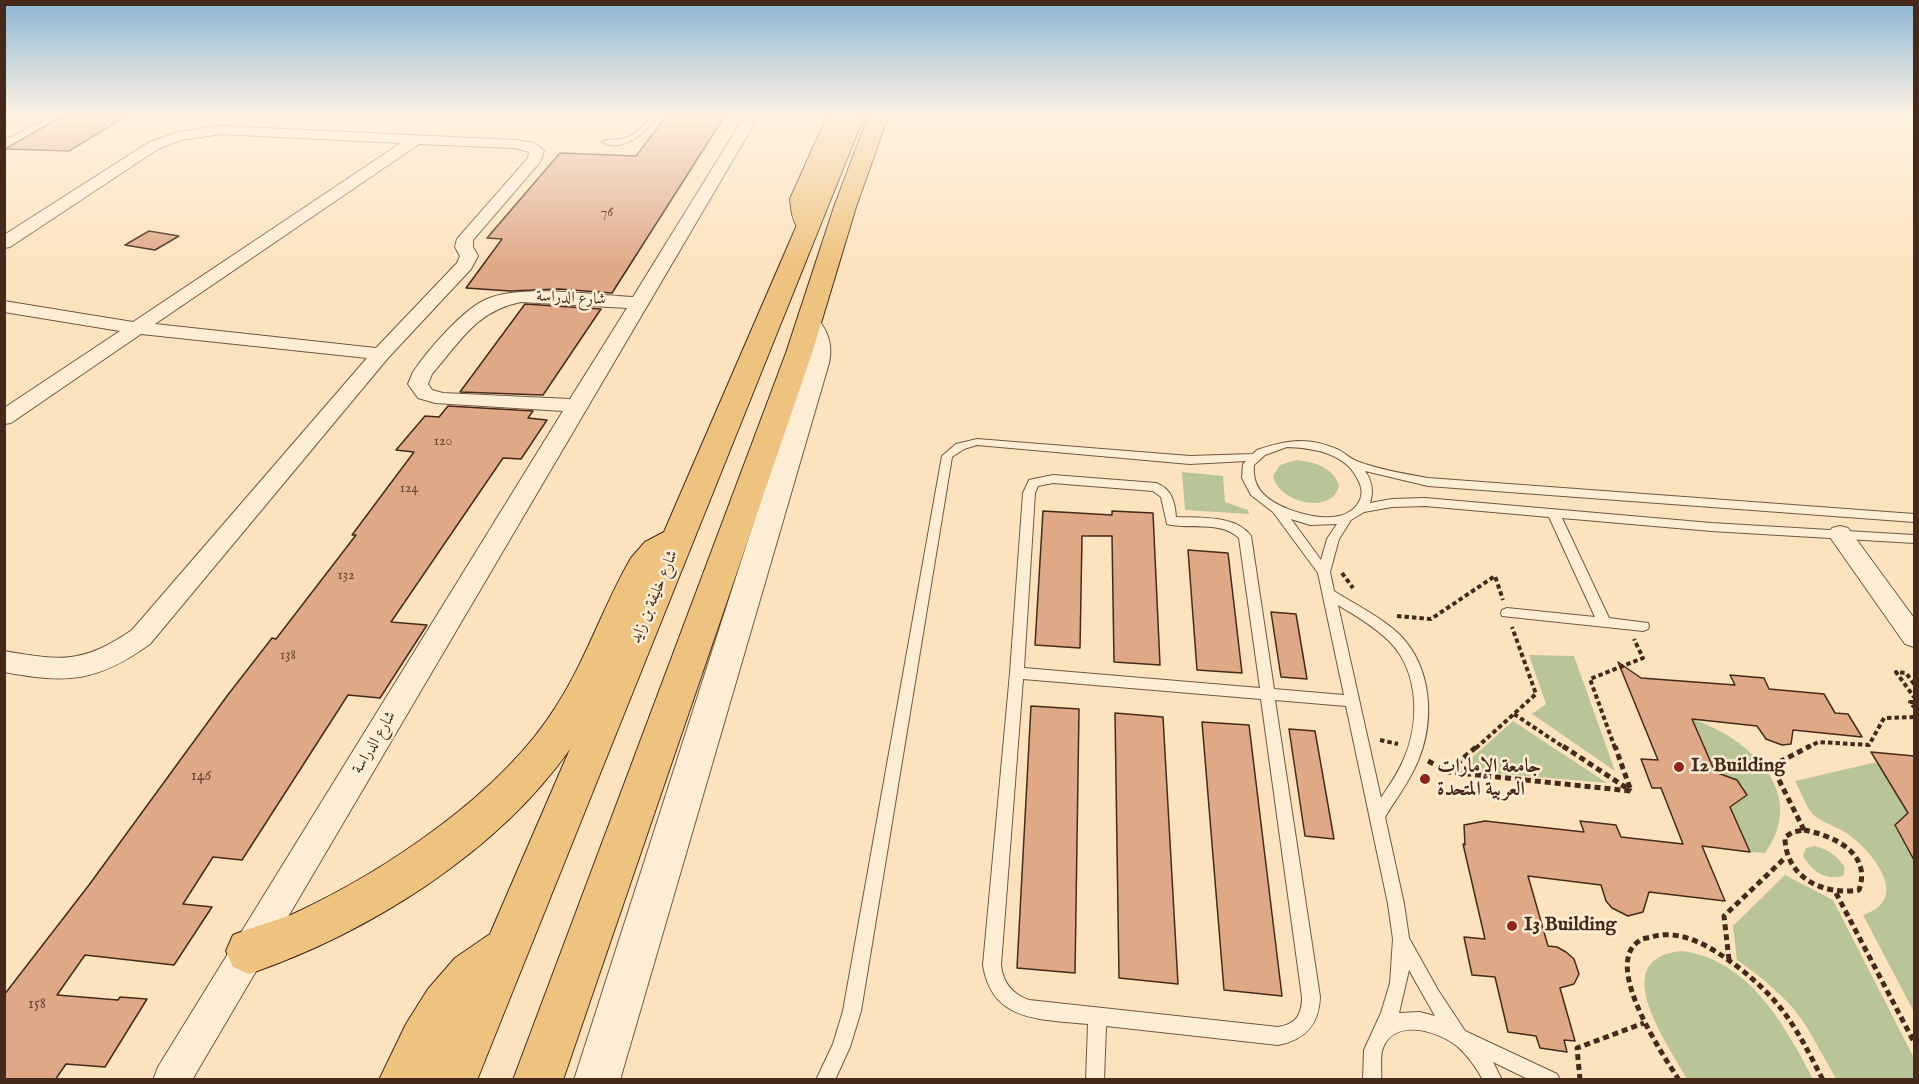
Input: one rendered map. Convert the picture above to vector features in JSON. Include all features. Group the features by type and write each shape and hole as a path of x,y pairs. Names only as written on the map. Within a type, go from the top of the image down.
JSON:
{"main road":[{"path":"807,225 801,206 803,193 816,165"},
{"name":"شارع خليفة بن زايد","path":"452,1080 680,538 833,165"},
{"path":"538,1080 808,322 861,165"},
{"path":"249,951 304,931 379,890 419,865 503,795 541,758 568,721 647,560 665,544 680,538"},
{"path":"404,1080 429,1031 463,983 507,948"}],"street":[{"path":"4,243 124,165"},
{"path":"4,418 380,165"},
{"path":"4,661 61,670 82,668 104,661 141,637 381,354 465,265 468,256 464,247 465,239 529,165"},
{"name":"شارع الدراسة","path":"171,1080 723,165"},
{"name":"شارع الدراسة","path":"578,406 442,399 425,394 418,384 423,372 474,314 495,302 521,297 641,303"},
{"path":"4,306 137,328 381,354"},
{"path":"597,1080 817,363 820,345 814,329 808,322"},
{"path":"1840,534 1914,637"}],"lane":[{"path":"825,1080 841,1047 852,1011 947,456 960,446 978,442 1190,460 1254,457 1273,447 1299,444 1328,450 1352,464 1379,472 1428,482 1914,518"},
{"path":"1254,457 1248,466 1249,485 1256,495 1279,512 1324,572 1403,940 1427,987 1462,1037 1479,1053 1493,1080"},
{"path":"1352,464 1366,481 1367,500 1362,508"},
{"path":"1053,479 1149,486 1162,490 1166,494 1171,521 1227,525 1236,528 1245,536 1311,998 1309,1017 1297,1031 1278,1036 1029,1009 1006,998 998,988 993,977 993,953 1017,673 1030,488 1039,481 1053,479"},
{"path":"1279,512 1314,521 1347,517 1362,508 1392,503 1425,502 1554,514 1914,539"},
{"path":"1554,514 1604,622"},
{"path":"1324,572 1334,539 1347,517"},
{"path":"1328,593 1383,628 1407,654 1414,668 1421,694 1421,713 1414,753 1407,770 1378,815"},
{"path":"1507,613 1642,626"},
{"path":"1017,673 1352,701"},
{"path":"1372,1080 1370,1062 1374,1044 1383,1030 1399,986 1403,940"},
{"path":"1095,1080 1097,1015"},
{"path":"1383,1030 1399,1021 1418,1019 1438,1024 1551,1080"}],"path":[{"path":"1324,572 1344,573 1356,592"},
{"path":"1386,612 1408,619 1431,619 1495,576 1536,694 1449,772"},
{"path":"1628,625 1643,658 1590,679 1632,791"},
{"path":"1914,684 1906,672 1896,672 1914,697"},
{"path":"1914,702 1910,702 1914,707"},
{"path":"1514,714 1632,791"},
{"path":"1804,830 1772,766 1818,742 1869,745 1884,718 1914,717"},
{"path":"1358,727 1372,728 1375,739 1395,742 1449,772 1632,791"},
{"path":"1804,830 1818,832 1839,843 1857,859 1864,871 1864,881 1859,890 1836,893 1806,879 1794,868 1786,857 1785,837 1793,832 1804,830"},
{"path":"1729,960 1725,916 1786,857"},
{"path":"1836,893 1914,1042"},
{"path":"1679,1080 1644,1023 1629,982 1626,965 1629,952 1638,941 1651,935 1667,934 1706,946 1729,960 1787,1016 1822,1080"},
{"path":"1580,1080 1577,1048 1644,1023"}],"green space":[{"path":"1296,460 1316,464 1333,474 1339,486 1334,495 1326,501 1316,503 1305,502 1284,493 1273,476 1280,465"},
{"path":"1182,472 1223,476 1225,502 1248,510 1249,514 1185,510"},
{"path":"1529,655 1574,656 1615,771 1532,714 1546,704"},
{"path":"1692,719 1713,727 1733,739 1751,753 1766,770 1776,789 1780,809 1777,830 1765,853 1750,852 1726,798 1745,796 1743,786 1731,777 1716,774"},
{"path":"1513,721 1607,783 1458,770"},
{"path":"1877,762 1912,820 1906,840 1914,845 1914,1012 1863,915 1877,908 1885,899 1886,888 1877,864 1859,843 1845,832 1813,814 1795,781"},
{"path":"1815,846 1836,856 1845,868 1843,876 1825,876 1811,866 1803,856 1806,848"},
{"path":"1785,875 1833,900 1914,1058 1914,1079 1836,1079 1794,1009 1767,983 1737,960 1733,926"},
{"path":"1683,951 1707,957 1728,967 1746,981 1777,1017 1813,1079 1687,1079 1657,1025 1648,1004 1645,985 1648,969 1660,957"}],"building":[{"path":"550,165 694,165 612,293 559,289 510,291 466,288 502,239 487,238"},
{"path":"149,231 179,236 155,250 125,245"},
{"path":"525,304 601,309 543,395 460,392"},
{"path":"448,406 533,411 528,418 547,420 521,459 503,458 391,622 427,625 380,698 348,695 242,860 213,857 183,904 212,907 174,965 85,955 57,995 118,1000 120,997 147,999 105,1067 66,1064 55,1080 4,1080 4,995 89,885 227,696 272,638 276,639 356,535 352,535 414,452 396,450 425,416 439,417"},
{"path":"1043,511 1112,515 1112,511 1153,513 1160,665 1114,662 1112,536 1082,536 1080,648 1035,645"},
{"path":"1188,550 1228,553 1242,673 1197,670"},
{"path":"1271,612 1296,614 1307,679 1281,677"},
{"path":"1618,662 1641,678 1735,685 1730,675 1764,678 1769,689 1824,694 1835,713 1848,714 1862,737 1793,730 1791,744 1782,745 1766,739 1757,726 1692,719 1715,772 1737,780 1747,795 1730,807 1750,852 1702,846 1725,901 1649,892 1643,912 1628,916 1612,908 1606,901 1601,885 1528,876 1548,946 1557,947 1574,959 1579,974 1574,984 1560,988 1575,1041 1564,1040 1567,1052 1540,1048 1536,1036 1508,1032 1495,977 1472,975 1464,937 1485,939 1463,844 1465,845 1464,825 1485,821 1584,832 1580,821 1616,825 1621,837 1683,844 1661,788 1652,788 1641,759 1658,760"},
{"path":"1031,706 1079,709 1075,973 1017,968"},
{"path":"1115,713 1163,717 1178,984 1119,978"},
{"path":"1202,722 1249,725 1282,996 1224,990"},
{"path":"1289,729 1315,731 1334,839 1305,836"},
{"path":"1871,752 1914,756 1914,860 1895,825 1908,813"}],"place":[{"name":"I2 Building","path":"1679,767"},
{"name":"جامعة الإمارات العربية المتحدة","path":"1425,779"},
{"name":"I3 Building","path":"1512,926"}]}
